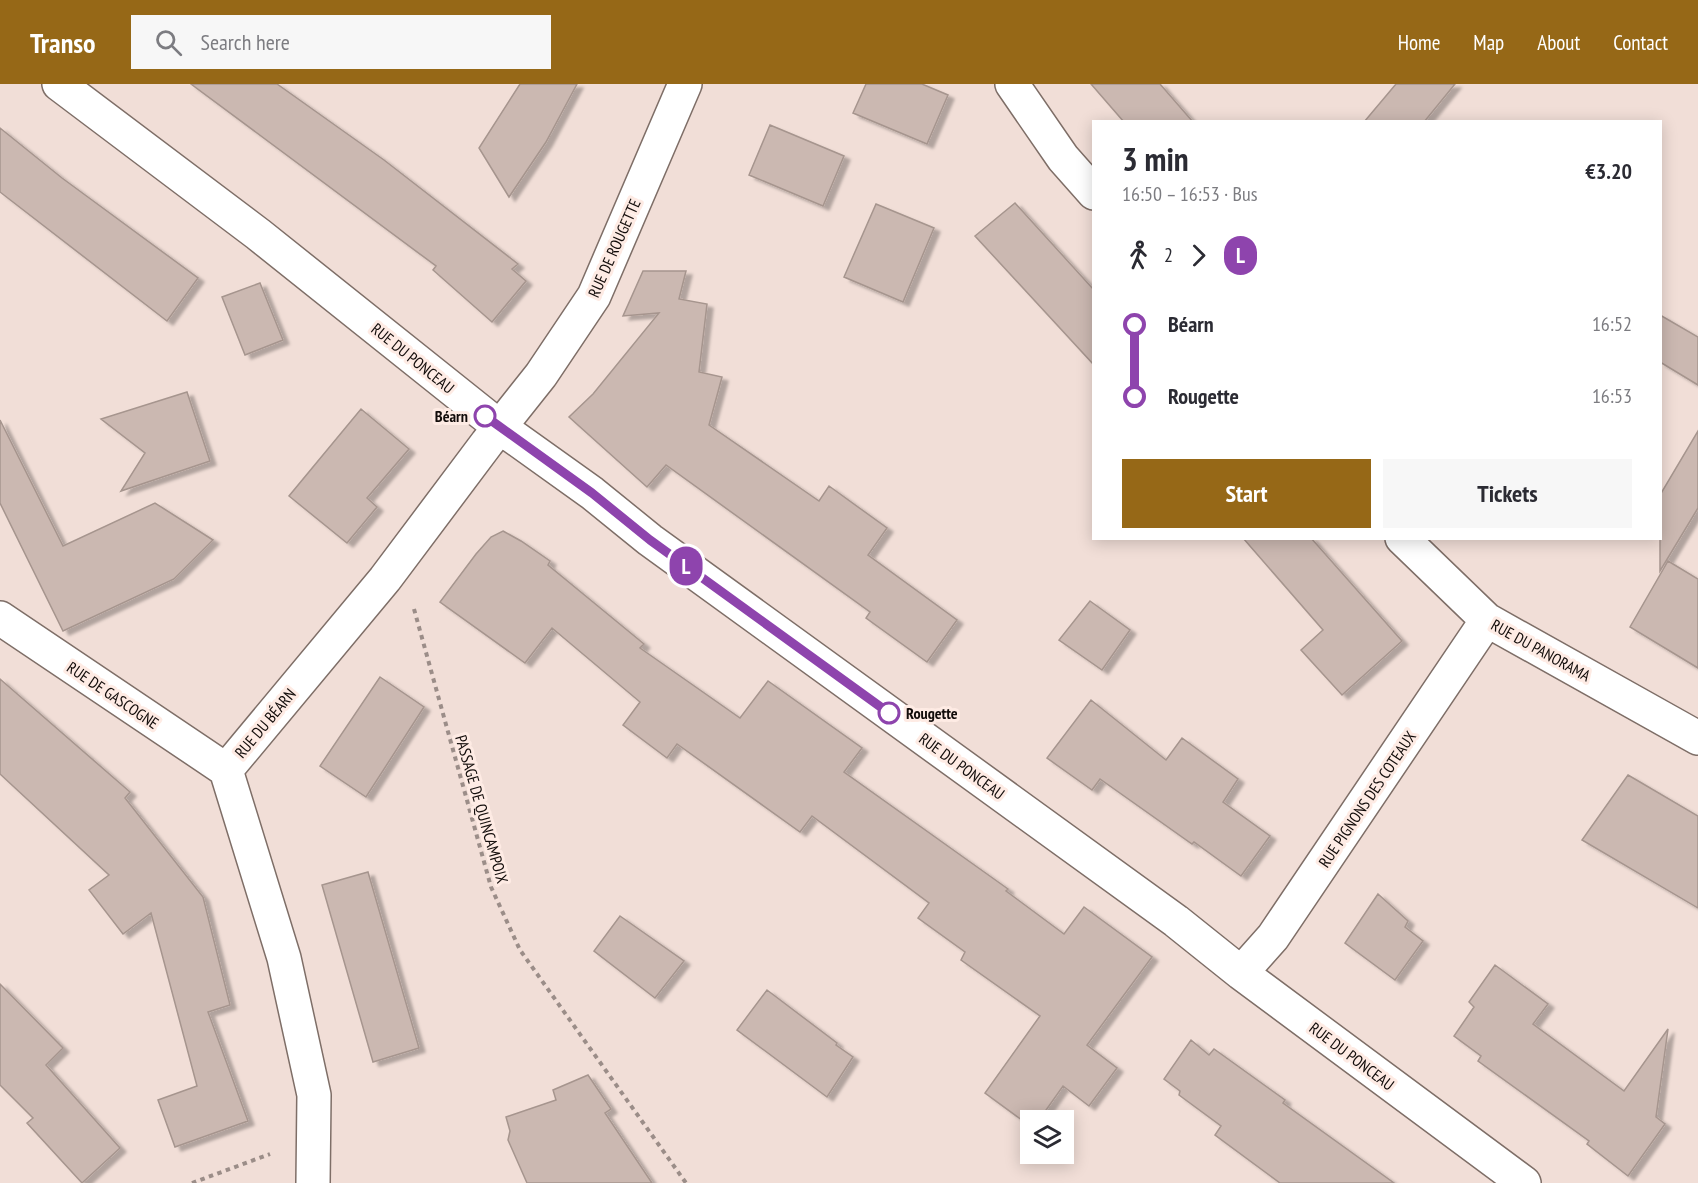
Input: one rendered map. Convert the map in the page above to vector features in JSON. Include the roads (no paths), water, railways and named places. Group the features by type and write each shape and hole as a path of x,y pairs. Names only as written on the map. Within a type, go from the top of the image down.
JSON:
{"street":[{"name":"RUE DU PONCEAU","path":"59,84 258,234 501,428 592,493 650,540 1176,921 1242,973 1524,1183"},
{"name":"RUE DE ROUGETTE","path":"501,428 541,375 594,296 685,84"},
{"path":"1012,84 1063,158 1092,191"},
{"name":"RUE DU BÉARN","path":"313,1183 314,1095 284,958 226,771 384,579 481,450 501,428"},
{"name":"RUE DU PANORAMA","path":"1404,540 1487,620 1698,738"},
{"name":"RUE DE GASCOGNE","path":"0,618 226,771"},
{"name":"RUE PIGNONS DES COTEAUX","path":"1242,973 1273,937 1487,620"}],"place":[{"name":"Béarn","path":"485,416"},
{"name":"Rougette","path":"889,713"}]}
